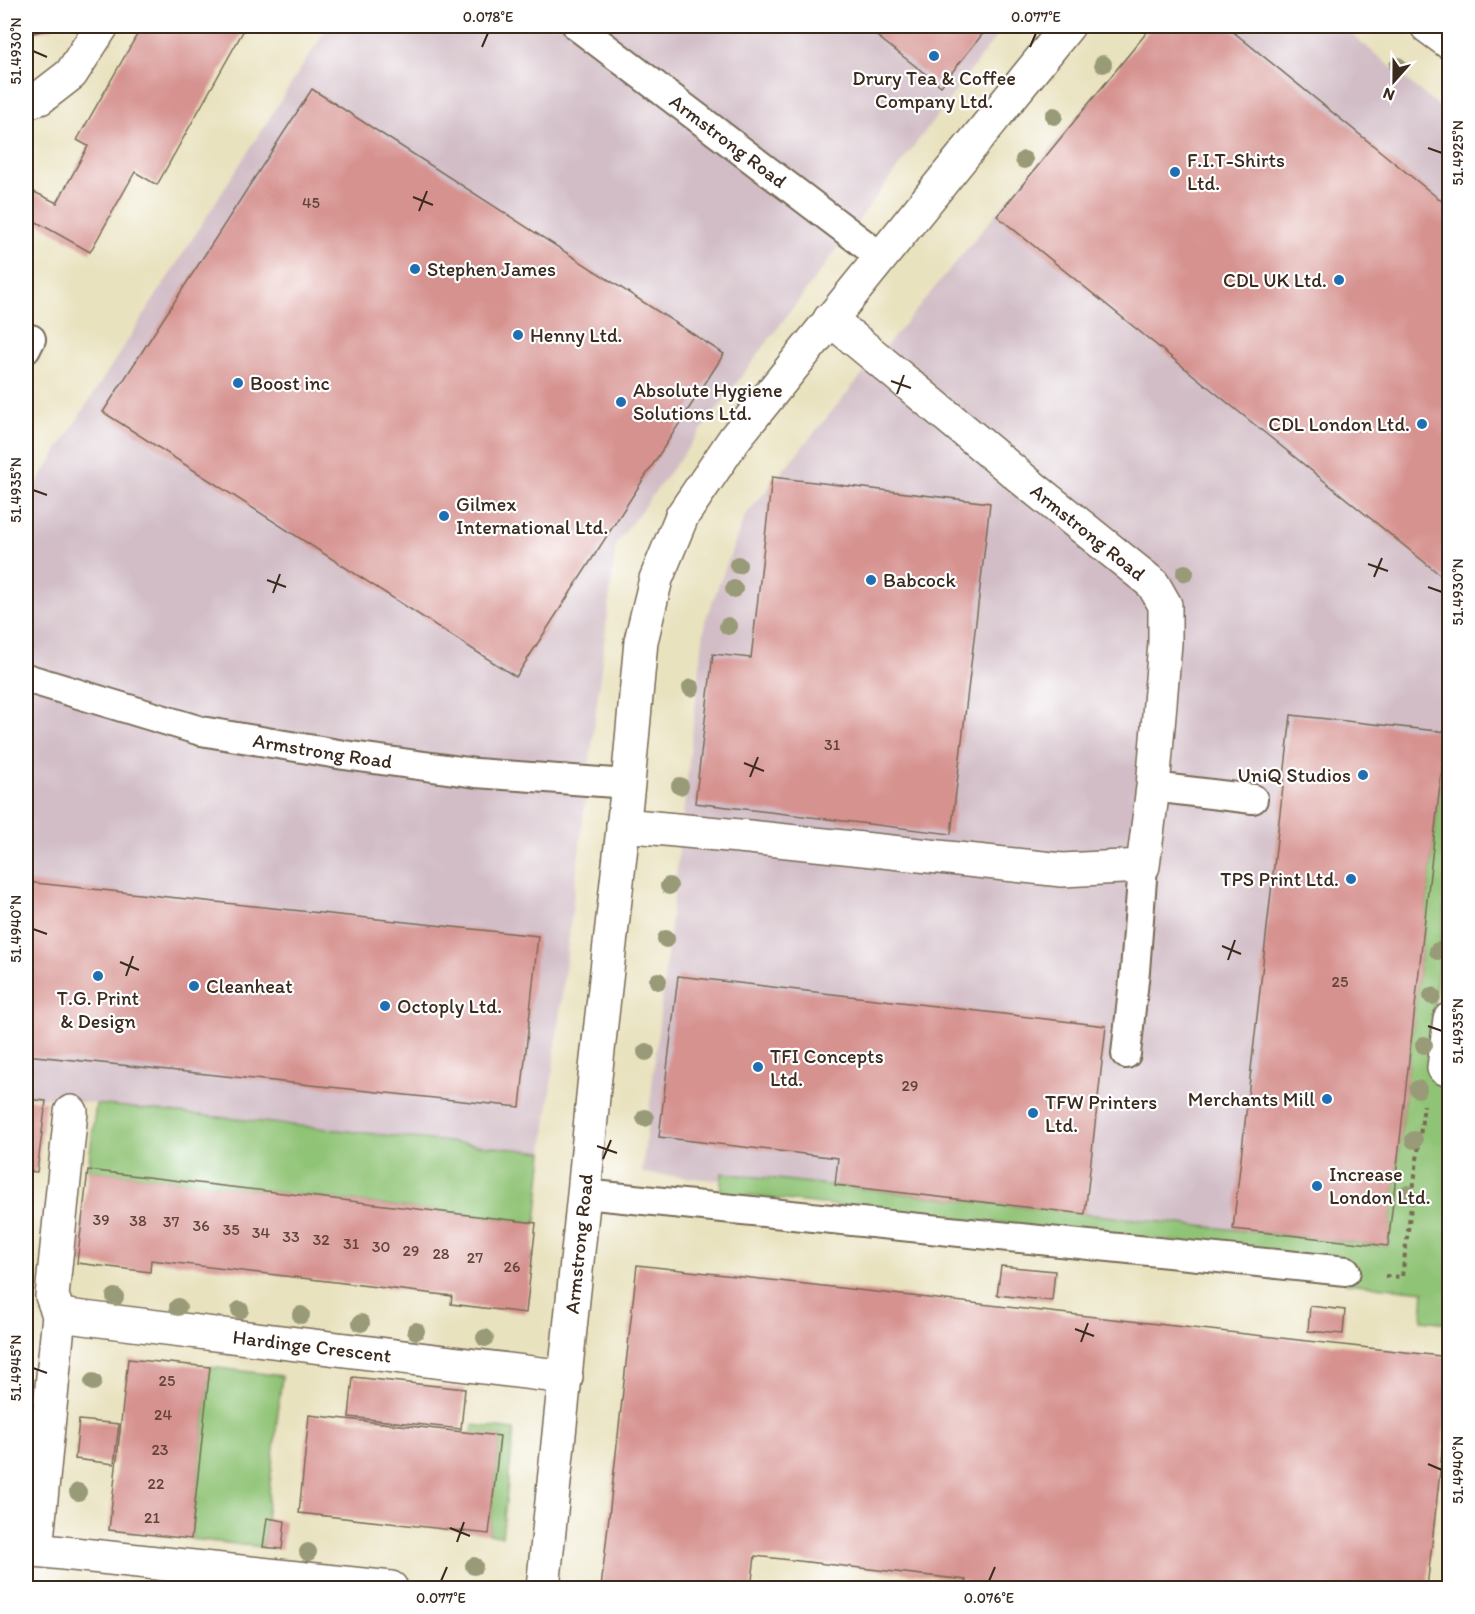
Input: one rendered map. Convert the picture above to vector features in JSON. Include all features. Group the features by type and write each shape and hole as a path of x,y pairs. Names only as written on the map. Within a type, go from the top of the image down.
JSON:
{"street":[{"path":"26,102 40,98 70,74 102,26"},
{"name":"Armstrong Road","path":"543,1588 641,641 656,579 682,516 735,438 1068,26"},
{"path":"1427,26 1449,44"},
{"name":"Armstrong Road","path":"830,319 1153,584 1166,605 1153,787 1143,866"},
{"path":"623,825 1062,870 1143,866"},
{"path":"1444,1068 1449,1019"},
{"path":"71,1112 52,1296 58,1315 31,1549 391,1588"},
{"name":"Hardinge Crescent","path":"58,1315 566,1377"}],"lane":[{"name":"Armstrong Road","path":"577,26 881,257"},
{"name":"Armstrong Road","path":"26,678 201,731 344,755 487,774 628,784"},
{"path":"1153,787 1252,799"},
{"name":"Armstrong Road","path":"1126,1054 1143,866"},
{"path":"584,1194 1346,1271"}],"path":[{"path":"1346,1271 1402,1277 1428,1075 1444,1068"}],"shaded area":[{"path":"328,26 1004,26 616,544 543,1152 26,1096 26,500"},
{"path":"1152,26 1342,26 1450,116 1449,701 1388,1246 642,1173 705,621 745,516"}],"green space":[{"path":"1449,701 1449,865 1427,1069 1449,1073 1449,1323 1422,1320 1424,1291 1345,1283 1347,1260 720,1193 722,1173 1388,1246"},
{"path":"96,1104 543,1152 536,1223 88,1170"},
{"path":"210,1367 282,1376 263,1547 191,1539"},
{"path":"473,1425 514,1430 502,1536 489,1534 500,1437 472,1434"}],"building":[{"path":"26,26 55,26 26,35"},
{"path":"142,26 246,26 157,185 135,172 90,252 33,220 26,232 26,188 57,203 88,146 77,140"},
{"name":"Drury Tea & Coffee Company Ltd.","path":"864,26 989,26 941,86"},
{"path":"1152,26 1226,26 1449,207 1449,582 997,216"},
{"path":"312,89 724,354 516,677 103,412"},
{"path":"772,477 990,503 951,834 695,803 713,654 751,658"},
{"path":"1291,715 1446,732 1388,1246 1233,1229"},
{"path":"26,882 538,936 520,1107 26,1055"},
{"path":"678,976 1106,1026 1085,1214 835,1185 838,1158 659,1137"},
{"path":"26,1099 46,1101 37,1172 26,1171"},
{"path":"88,1170 536,1223 526,1313 451,1304 452,1296 151,1260 150,1272 77,1263"},
{"path":"637,1265 1449,1357 1449,1390 1427,1588 965,1588 966,1580 755,1556 751,1588 601,1588"},
{"path":"1001,1266 1055,1271 1052,1301 997,1295"},
{"path":"1310,1306 1345,1310 1343,1334 1308,1331"},
{"path":"128,1359 210,1367 191,1539 109,1530"},
{"path":"353,1377 465,1389 461,1429 349,1417"},
{"path":"309,1415 500,1436 489,1534 299,1513"},
{"path":"79,1420 119,1424 114,1464 75,1459"},
{"path":"267,1518 285,1521 282,1549 263,1547"}],"place":[{"name":"Drury Tea & Coffee Company Ltd.","path":"934,56"},
{"name":"F.I.T-Shirts Ltd.","path":"1175,172"},
{"name":"Stephen James","path":"415,269"},
{"name":"CDL UK Ltd.","path":"1339,280"},
{"name":"Henny Ltd.","path":"518,335"},
{"name":"Boost inc","path":"238,383"},
{"name":"Absolute Hygiene Solutions Ltd.","path":"621,402"},
{"name":"CDL London Ltd.","path":"1422,424"},
{"name":"Gilmex International Ltd.","path":"444,516"},
{"name":"Babcock","path":"871,580"},
{"name":"UniQ Studios","path":"1363,775"},
{"name":"TPS Print Ltd.","path":"1351,879"},
{"name":"T.G. Print & Design","path":"98,976"},
{"name":"Cleanheat","path":"194,986"},
{"name":"Octoply Ltd.","path":"385,1006"},
{"name":"TFI Concepts Ltd.","path":"758,1067"},
{"name":"Merchants Mill","path":"1327,1099"},
{"name":"TFW Printers Ltd.","path":"1033,1113"},
{"name":"Increase London Ltd.","path":"1317,1186"}]}
